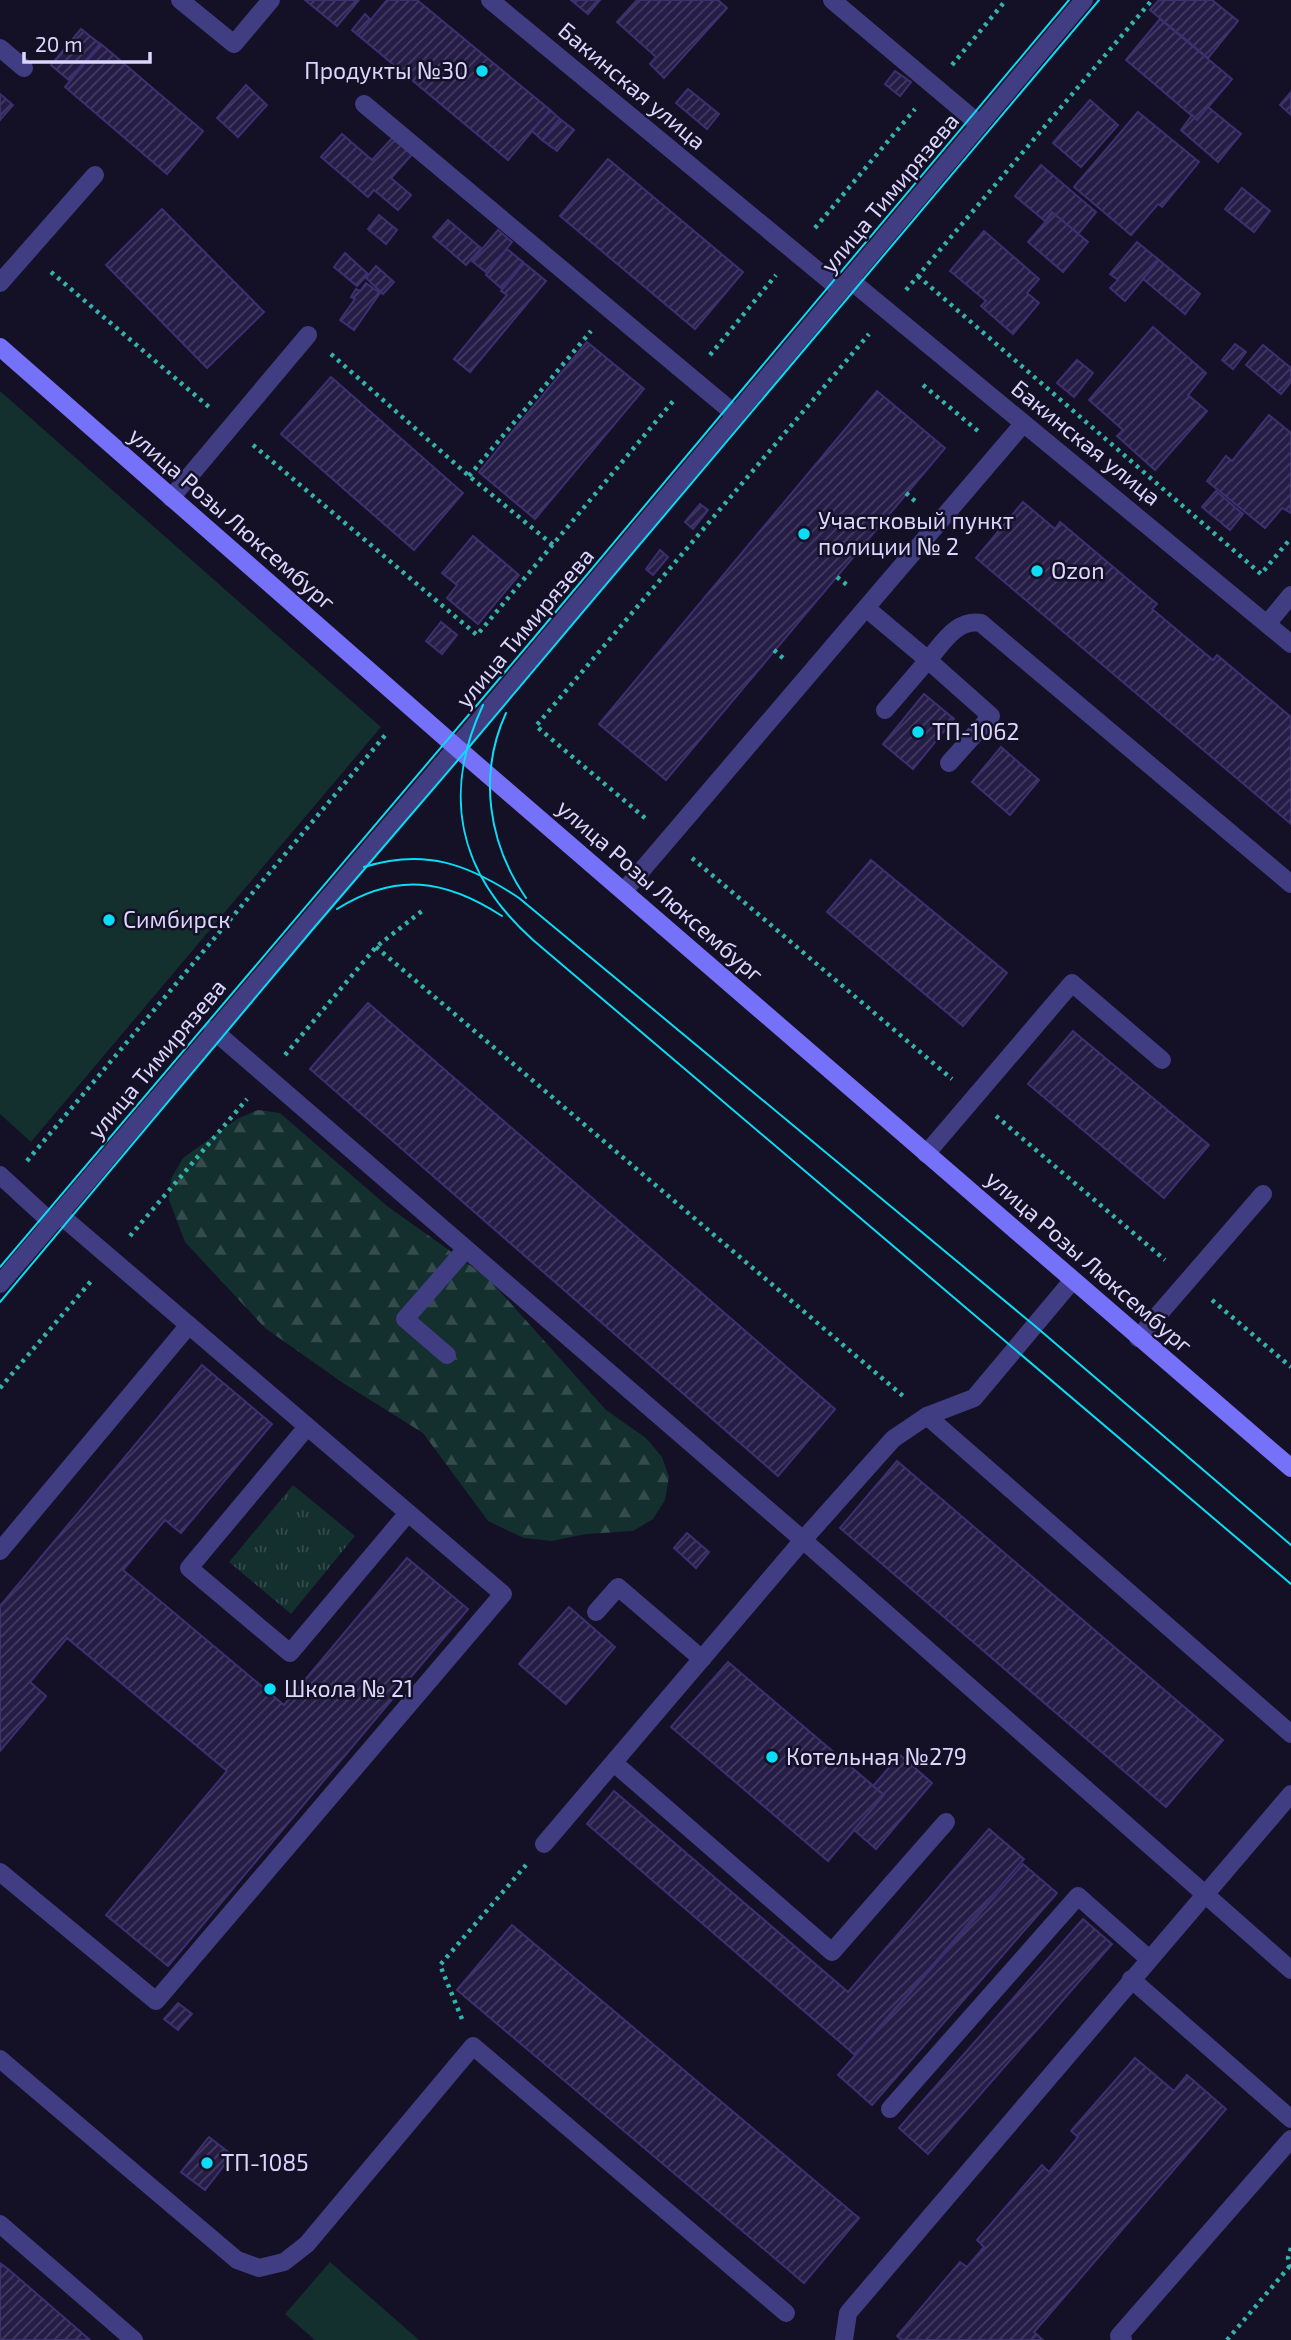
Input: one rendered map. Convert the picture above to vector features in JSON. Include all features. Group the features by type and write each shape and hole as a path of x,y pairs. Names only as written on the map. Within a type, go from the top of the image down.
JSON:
{"main road":[{"name":"улица Розы Люксембург","path":"0,347 456,747 1291,1468"}],"street":[{"path":"180,0 234,44 271,0"},
{"name":"Бакинская улица","path":"490,0 795,252 845,285 1024,424 1291,644"},
{"path":"832,0 979,124"},
{"name":"улица Тимирязева","path":"0,1283 456,747 1084,0"},
{"path":"0,48 24,68"},
{"path":"364,104 736,415"},
{"path":"0,283 95,175"},
{"path":"171,498 309,335"},
{"path":"624,891 1024,424"},
{"path":"1267,624 1291,594"},
{"path":"866,608 991,716 949,763"},
{"path":"885,710 958,626 970,621 981,623 1291,884"},
{"path":"926,1154 1072,983 1162,1060"},
{"path":"214,1030 803,1540 1291,1970"},
{"path":"0,1872 156,2001 503,1594 111,1258 4,1180"},
{"path":"1138,1338 1263,1194"},
{"path":"447,1354 405,1319 466,1249"},
{"path":"544,1844 803,1540 893,1439 926,1416 974,1398 1072,1281"},
{"path":"0,1551 189,1325"},
{"path":"926,1416 1291,1734"},
{"path":"307,1427 189,1568 290,1654 408,1513"},
{"path":"596,1612 618,1587 702,1659"},
{"path":"614,1763 832,1952 946,1822"},
{"path":"844,2340 848,2313 1291,1794"},
{"path":"890,2109 1078,1896 1149,1959"},
{"path":"1131,1979 1291,2119"},
{"path":"0,2059 237,2260 258,2268 284,2262 307,2244 473,2046 786,2313"},
{"path":"1123,2340 1119,2336 1291,2139"},
{"path":"0,2224 134,2340"}],"path":[{"path":"795,252 1006,0"},
{"path":"1152,0 918,276 1261,574 1291,538"},
{"path":"477,635 783,267"},
{"path":"469,476 610,309"},
{"path":"309,335 469,476 553,545"},
{"path":"867,337 537,726 1291,1367"},
{"path":"4,1180 387,733"},
{"path":"0,1388 376,947 422,911"},
{"path":"376,947 926,1416"},
{"path":"473,2046 440,1965 544,1844"},
{"path":"1227,2340 1290,2270 1288,2258 1291,2248"}],"green space":[{"name":"Симбирск","path":"0,391 381,727 31,1142 0,1114"},
{"path":"258,1110 280,1113 387,1206 488,1278 606,1410 646,1438 662,1457 669,1477 665,1500 653,1519 633,1531 586,1534 552,1541 524,1538 488,1521 423,1433 343,1383 265,1328 185,1242 169,1200 171,1179 183,1158 237,1119"},
{"path":"293,1485 355,1536 291,1614 229,1562"},
{"path":"330,2262 419,2340 315,2340 285,2314"}],"building":[{"path":"305,0 359,0 337,26"},
{"path":"387,0 417,0 550,110 508,160 358,35"},
{"path":"571,0 600,0 588,14"},
{"path":"637,0 718,0 727,8 664,78 650,64 656,57 617,22"},
{"path":"1159,0 1212,0 1238,21 1208,58 1150,10"},
{"path":"365,14 371,20 358,35 352,30"},
{"path":"1160,19 1232,79 1197,120 1126,60"},
{"path":"81,29 100,44 69,80 51,65"},
{"path":"101,44 203,131 167,174 65,87"},
{"path":"895,71 911,82 900,96 885,84"},
{"path":"246,85 267,105 238,137 217,118"},
{"path":"688,89 719,114 707,129 676,103"},
{"path":"1291,92 1291,115 1280,105"},
{"path":"0,94 13,105 0,120"},
{"path":"1090,100 1118,125 1081,167 1053,143"},
{"path":"1208,107 1241,134 1218,162 1181,130 1192,115 1197,120"},
{"path":"550,110 560,119 542,140 532,131"},
{"path":"1138,112 1199,162 1162,207 1158,204 1131,235 1074,187"},
{"path":"560,119 574,130 557,151 542,140"},
{"path":"342,134 372,160 396,134 415,151 391,178 411,195 398,210 374,190 368,197 321,157"},
{"path":"608,159 743,272 695,329 560,216"},
{"path":"1041,165 1096,212 1078,234 1052,212 1045,221 1015,196"},
{"path":"1242,188 1270,211 1254,232 1225,209"},
{"path":"162,209 264,312 207,368 106,265"},
{"path":"1053,213 1088,242 1063,272 1028,242"},
{"path":"379,215 397,230 386,244 368,229"},
{"path":"448,220 481,248 466,265 433,237"},
{"path":"498,230 512,242 487,273 472,261"},
{"path":"984,231 1039,279 1027,293 1039,303 1013,334 981,306 986,301 950,271"},
{"path":"1137,242 1159,260 1125,301 1110,288 1118,280 1110,274"},
{"path":"507,249 523,262 501,288 486,275"},
{"path":"345,253 368,274 357,286 334,267"},
{"path":"1159,260 1200,294 1185,314 1143,279"},
{"path":"524,263 546,281 470,372 454,359 507,295 501,291"},
{"path":"376,266 394,282 383,294 366,278"},
{"path":"366,283 380,293 354,330 340,320 355,299 351,297 356,289 360,291"},
{"path":"1153,327 1206,373 1188,395 1207,411 1155,470 1117,436 1123,430 1089,400"},
{"path":"587,342 644,389 535,519 479,472"},
{"path":"1235,344 1246,352 1233,369 1222,360"},
{"path":"1263,345 1291,368 1291,382 1281,394 1246,365"},
{"path":"1077,360 1093,373 1074,397 1057,383"},
{"path":"331,377 463,493 414,550 281,434"},
{"path":"877,391 945,448 666,780 599,724"},
{"path":"1269,415 1291,433 1291,513 1282,508 1265,528 1207,481 1226,456 1232,461"},
{"path":"1216,491 1243,514 1230,530 1202,507"},
{"path":"1023,502 1055,529 1060,522 1157,604 1152,609 1213,660 1217,655 1291,717 1291,824 976,558"},
{"path":"700,504 708,510 693,529 685,522"},
{"path":"473,536 519,575 478,624 447,598 457,585 442,573"},
{"path":"660,550 668,557 653,575 646,569"},
{"path":"441,622 457,635 442,654 426,641"},
{"name":"ТП-1062","path":"924,694 954,719 913,769 883,744"},
{"path":"1001,747 1039,780 1010,815 972,782"},
{"path":"871,860 1007,973 963,1026 827,912"},
{"path":"368,1003 835,1409 778,1476 310,1069"},
{"path":"1073,1031 1209,1145 1164,1198 1028,1084"},
{"path":"202,1365 272,1424 181,1533 165,1520 123,1570 284,1705 407,1558 468,1609 168,1966 106,1915 227,1771 67,1638 30,1682 46,1696 0,1751 0,1606"},
{"path":"897,1461 1223,1740 1166,1807 840,1528"},
{"path":"687,1533 709,1552 696,1568 674,1548"},
{"path":"569,1607 615,1647 566,1704 519,1664"},
{"name":"Котельная №279","path":"728,1662 884,1795 828,1861 671,1727"},
{"path":"900,1755 932,1783 876,1849 854,1830 884,1795 873,1786"},
{"path":"614,1791 848,1992 989,1829 1024,1859 855,2055 587,1824"},
{"path":"1023,1864 1057,1893 872,2105 838,2075"},
{"path":"1083,1919 1112,1944 928,2154 899,2128"},
{"path":"512,1925 859,2218 804,2283 457,1990"},
{"path":"178,2003 192,2014 178,2030 164,2019"},
{"path":"1135,2058 1174,2091 1187,2075 1226,2109 1034,2332 1043,2340 902,2340 897,2336 960,2262 967,2267 984,2247 977,2240 1042,2165 1049,2172 1078,2137 1071,2131"},
{"name":"ТП-1085","path":"209,2137 232,2155 205,2190 181,2172"},
{"path":"0,2263 8,2269 90,2340 0,2340"}],"tram line":[{"path":"0,1267 533,639 1069,0"},
{"path":"0,1302 1099,0"},
{"path":"483,705 470,738 463,770 461,802 464,832 488,888 508,915 533,940 1291,1584"},
{"path":"506,713 492,760 491,808 503,854 526,898"},
{"path":"364,867 386,861 426,859 464,868 519,898 1035,1326 1291,1545"},
{"path":"337,909 380,889 420,885 460,894 502,916"}],"place":[{"name":"Продукты №30","path":"482,71"},
{"name":"Участковый пункт полиции № 2","path":"804,534"},
{"name":"Ozon","path":"1037,571"},
{"name":"ТП-1062","path":"918,732"},
{"name":"Симбирск","path":"109,920"},
{"name":"Школа № 21","path":"270,1689"},
{"name":"Котельная №279","path":"772,1757"},
{"name":"ТП-1085","path":"207,2163"}]}
